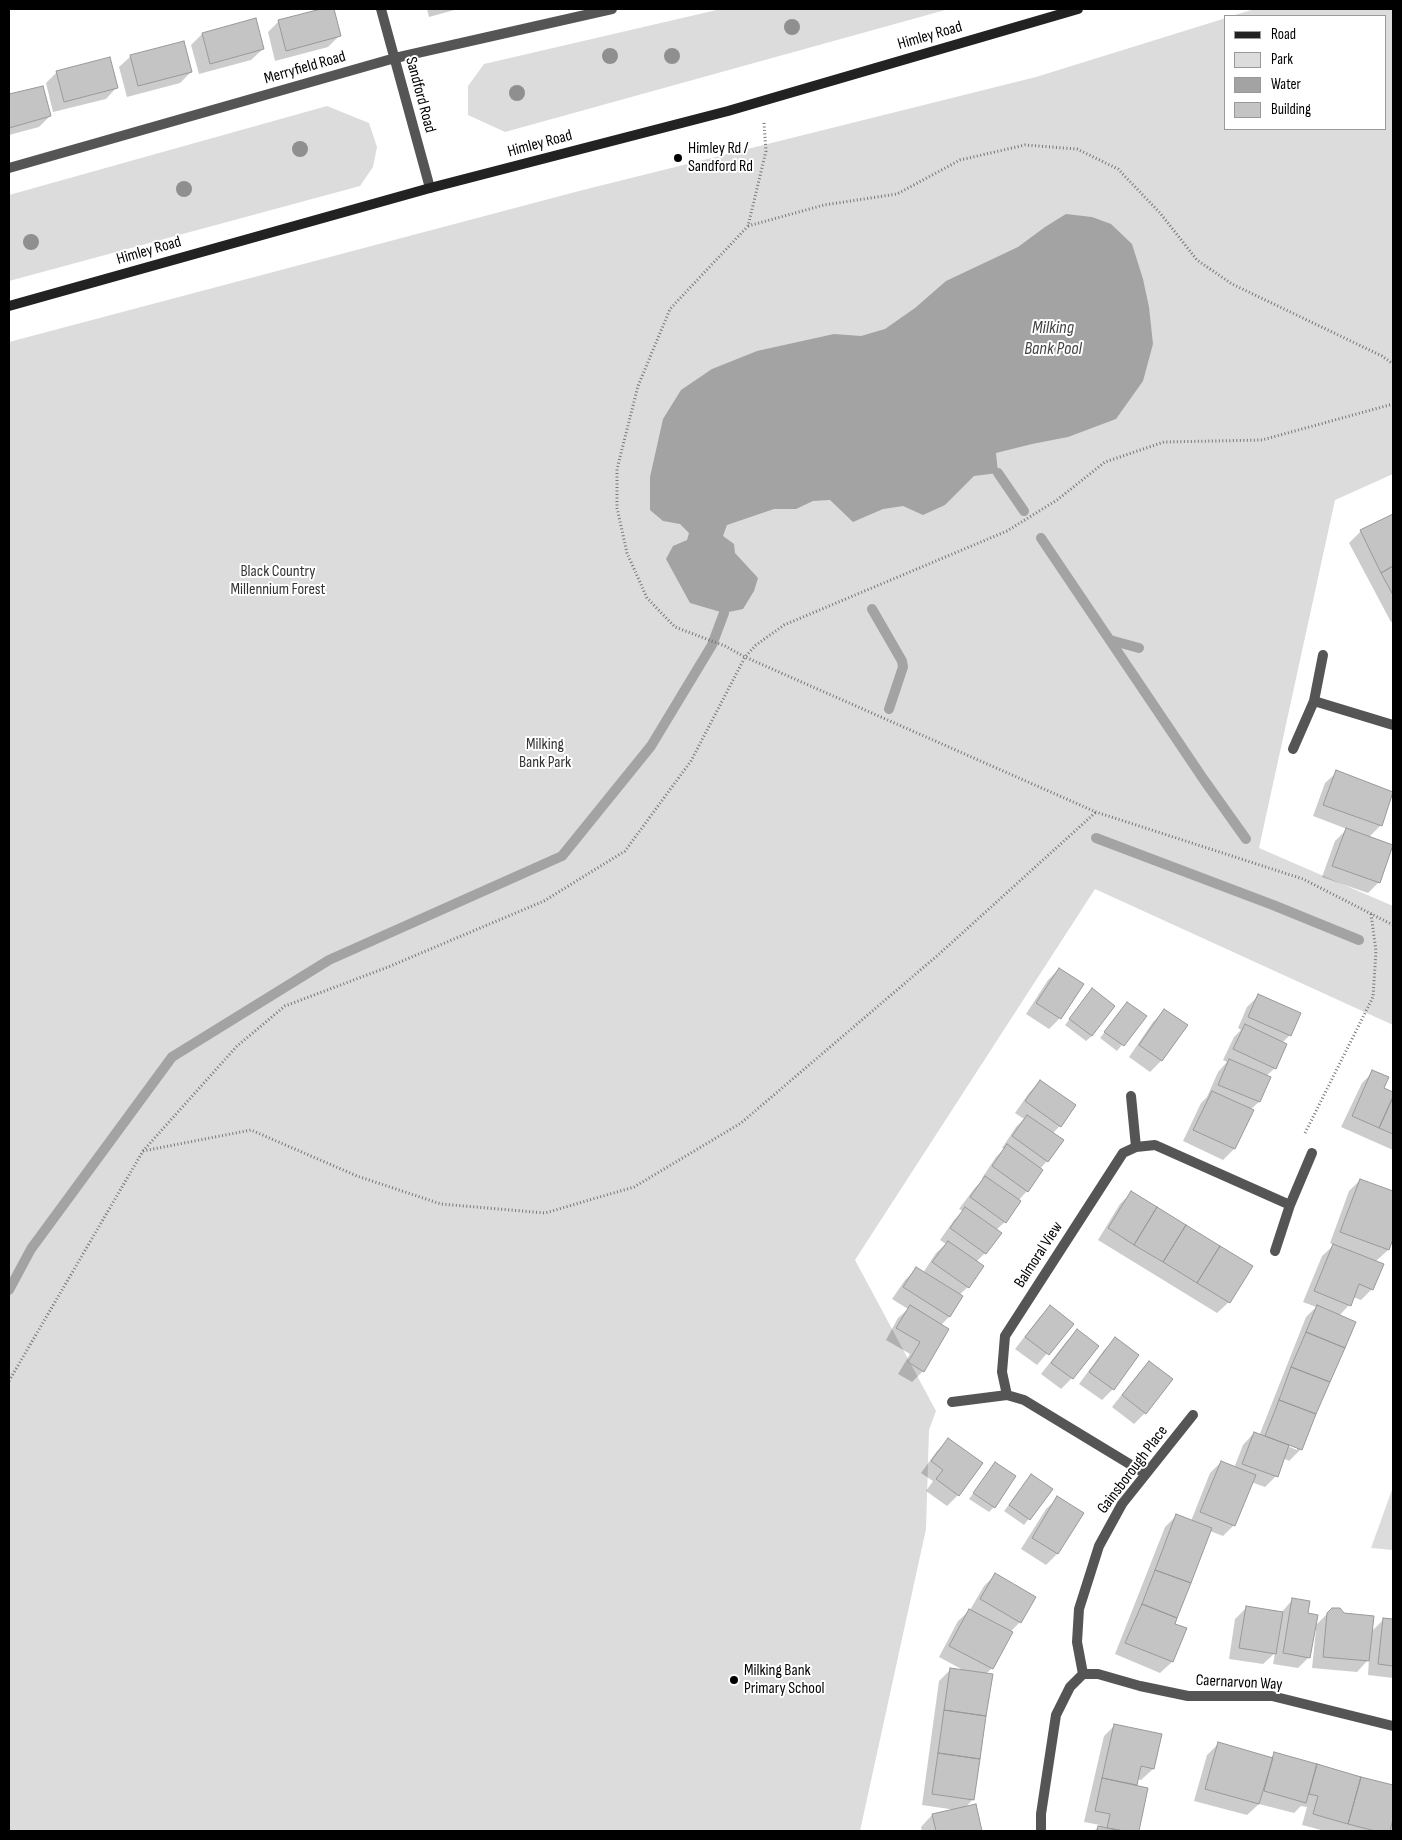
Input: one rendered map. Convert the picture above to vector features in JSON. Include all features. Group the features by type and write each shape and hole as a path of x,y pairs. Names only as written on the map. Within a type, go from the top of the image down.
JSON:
{"main road":[{"name":"Himley Road","path":"9,306 430,188 762,101 1078,9"}],"street":[{"name":"Sandford Road","path":"382,9 430,188"},
{"name":"Merryfield Road","path":"9,168 395,58 612,9"},
{"path":"1293,749 1314,701 1323,655"},
{"path":"1314,701 1393,725"},
{"path":"1131,1096 1136,1147 1155,1145 1290,1205"},
{"name":"Balmoral View","path":"1007,1395 1002,1372 1005,1336 1123,1152 1136,1147"},
{"path":"1275,1250 1290,1205 1312,1153"},
{"path":"952,1402 1007,1395 1024,1400 1146,1474"},
{"name":"Gainsborough Place","path":"1083,1674 1077,1642 1079,1609 1099,1546 1122,1504 1193,1415"},
{"path":"1041,1831 1041,1814 1056,1715 1070,1687 1083,1674"},
{"name":"Caernarvon Way","path":"1083,1674 1098,1674 1140,1686 1188,1696 1272,1696 1393,1726"}],"path":[{"path":"762,101 766,151 748,226 670,309 638,386 618,469 617,508 627,554 647,598 675,627 725,646 745,657 1096,812 1303,879 1393,925"},
{"path":"748,226 824,205 896,194 960,160 1024,145 1077,149 1118,169 1160,213 1197,260 1232,284 1373,352 1393,364"},
{"path":"9,1381 143,1151 237,1046 285,1006 388,967 544,901 625,850 691,762 745,657 756,645 784,626 1007,531 1056,500 1105,462 1164,442 1262,440 1393,404"},
{"path":"143,1151 250,1130 357,1176 441,1204 545,1213 634,1186 741,1123 938,955 1096,812"},
{"path":"1312,1153 1299,1145 1373,996 1376,951 1371,914"}],"green space":[{"path":"721,9 949,9 505,132 468,115 468,86 484,64"},
{"name":"Milking Bank Park","path":"1255,9 1393,9 1393,474 1335,500 1259,848 1393,906 1393,1025 1095,889 855,1260 936,1411 929,1430 926,1529 860,1831 9,1831 9,342 579,191 1036,77 1224,19 1224,130 1387,130 1387,15 1234,15"},
{"path":"327,106 369,123 377,147 373,167 360,186 9,281 9,195"},
{"path":"1393,1487 1393,1550 1371,1548"}],"water":[{"name":"Milking Bank Pool","path":"1066,214 1092,217 1111,224 1132,244 1143,279 1149,307 1153,344 1143,381 1116,419 1068,437 996,453 998,473 974,476 945,505 923,515 903,506 883,509 853,522 830,500 813,501 796,509 774,509 727,525 723,536 734,544 735,553 758,578 754,591 743,609 724,613 690,603 666,559 673,546 687,540 689,533 680,524 663,521 650,510 650,477 663,419 681,390 712,369 757,351 834,334 861,336 885,329 915,308 946,281 1018,247"}],"building":[{"path":"321,9 334,9 341,36 286,51 278,20"},
{"path":"256,18 264,49 210,64 202,33"},
{"path":"184,41 192,72 138,86 130,55"},
{"path":"110,57 118,88 64,102 56,71"},
{"path":"43,86 51,116 9,128 9,94"},
{"path":"1393,514 1393,566 1381,573 1360,530"},
{"path":"1393,566 1393,595 1381,573"},
{"path":"1336,770 1393,792 1382,826 1323,805"},
{"path":"1346,828 1393,845 1380,883 1332,866"},
{"path":"1059,968 1084,984 1061,1019 1036,1003"},
{"path":"1092,988 1115,1006 1092,1036 1069,1019"},
{"path":"1258,994 1301,1013 1291,1036 1248,1017"},
{"path":"1127,1002 1147,1016 1124,1046 1104,1032"},
{"path":"1164,1009 1188,1025 1162,1061 1139,1045"},
{"path":"1245,1024 1287,1044 1276,1069 1233,1049"},
{"path":"1229,1059 1271,1077 1260,1102 1218,1085"},
{"path":"1372,1070 1389,1077 1384,1088 1393,1092 1393,1097 1379,1128 1352,1116"},
{"path":"1040,1080 1076,1105 1061,1127 1025,1101"},
{"path":"1212,1091 1254,1110 1235,1149 1193,1130"},
{"path":"1393,1097 1393,1134 1379,1128"},
{"path":"1027,1115 1064,1140 1048,1162 1012,1136"},
{"path":"1007,1144 1043,1170 1028,1192 992,1166"},
{"path":"985,1176 1021,1201 1006,1223 970,1197"},
{"path":"1360,1179 1393,1191 1393,1239 1389,1250 1340,1232"},
{"path":"1131,1191 1157,1207 1134,1245 1108,1228"},
{"path":"965,1207 1002,1233 986,1254 950,1228"},
{"path":"1157,1207 1186,1225 1163,1262 1134,1245"},
{"path":"1186,1225 1220,1246 1197,1283 1163,1262"},
{"path":"948,1241 984,1266 969,1288 932,1262"},
{"path":"1333,1244 1384,1264 1373,1290 1359,1284 1351,1306 1314,1291"},
{"path":"1220,1246 1253,1266 1230,1303 1197,1283"},
{"path":"916,1267 963,1296 950,1317 903,1287"},
{"path":"910,1305 949,1329 924,1372 908,1362 920,1342 896,1328"},
{"path":"1050,1305 1074,1324 1049,1355 1025,1337"},
{"path":"1317,1305 1356,1322 1345,1348 1306,1332"},
{"path":"1077,1329 1099,1346 1073,1379 1051,1363"},
{"path":"1306,1332 1345,1348 1330,1382 1291,1367"},
{"path":"1115,1337 1139,1355 1114,1390 1089,1372"},
{"path":"1149,1361 1173,1379 1146,1414 1122,1395"},
{"path":"1291,1367 1330,1382 1316,1414 1279,1400"},
{"path":"1279,1400 1316,1414 1302,1450 1265,1436"},
{"path":"1254,1432 1289,1445 1278,1477 1242,1464"},
{"path":"948,1438 983,1463 959,1496 936,1479 943,1470 931,1461"},
{"path":"1221,1461 1256,1475 1235,1526 1200,1512"},
{"path":"995,1462 1016,1476 995,1508 973,1493"},
{"path":"1031,1474 1053,1489 1030,1520 1009,1505"},
{"path":"1057,1496 1084,1513 1058,1554 1032,1538"},
{"path":"1176,1514 1212,1528 1191,1583 1155,1570"},
{"path":"1155,1570 1191,1583 1177,1618 1142,1604"},
{"path":"995,1573 1036,1597 1021,1623 980,1599"},
{"path":"1292,1598 1310,1601 1308,1613 1318,1615 1310,1658 1283,1653"},
{"path":"1142,1604 1177,1618 1175,1624 1187,1628 1173,1662 1125,1643"},
{"path":"1246,1606 1283,1612 1276,1654 1239,1648"},
{"path":"1332,1608 1340,1608 1344,1613 1374,1616 1369,1661 1323,1657 1327,1613"},
{"path":"969,1609 1013,1632 993,1669 949,1646"},
{"path":"1383,1618 1393,1619 1393,1666 1378,1664"},
{"path":"950,1668 993,1674 986,1716 944,1710"},
{"path":"944,1710 986,1716 980,1759 938,1753"},
{"path":"1114,1724 1162,1734 1154,1769 1141,1766 1137,1785 1102,1778"},
{"path":"1218,1742 1273,1758 1259,1804 1205,1789"},
{"path":"1274,1752 1317,1764 1306,1803 1264,1791"},
{"path":"938,1753 980,1759 974,1800 932,1794"},
{"path":"1317,1764 1361,1777 1348,1824 1313,1814 1318,1796 1309,1794"},
{"path":"1361,1777 1393,1785 1393,1819 1390,1831 1375,1831 1348,1824"},
{"path":"1102,1778 1148,1788 1139,1831 1107,1828 1110,1814 1095,1811"},
{"path":"976,1804 982,1831 936,1831 932,1814"},
{"path":"1098,1826 1107,1828 1124,1831 1097,1831"}],"waterway":[{"path":"998,473 1024,511"},
{"path":"1041,538 1204,780 1246,839"},
{"path":"872,609 902,661 903,667 889,709"},
{"path":"9,1290 31,1249 172,1057 329,960 562,856 651,746 712,645 724,613"},
{"path":"1110,640 1139,648"},
{"path":"1096,838 1273,905 1359,940"}],"place":[{"name":"Himley Rd / Sandford Rd","path":"678,158"},
{"name":"Milking Bank Primary School","path":"734,1680"}],"park label":[{"name":"Black Country Millennium Forest","path":"278,581"}]}
